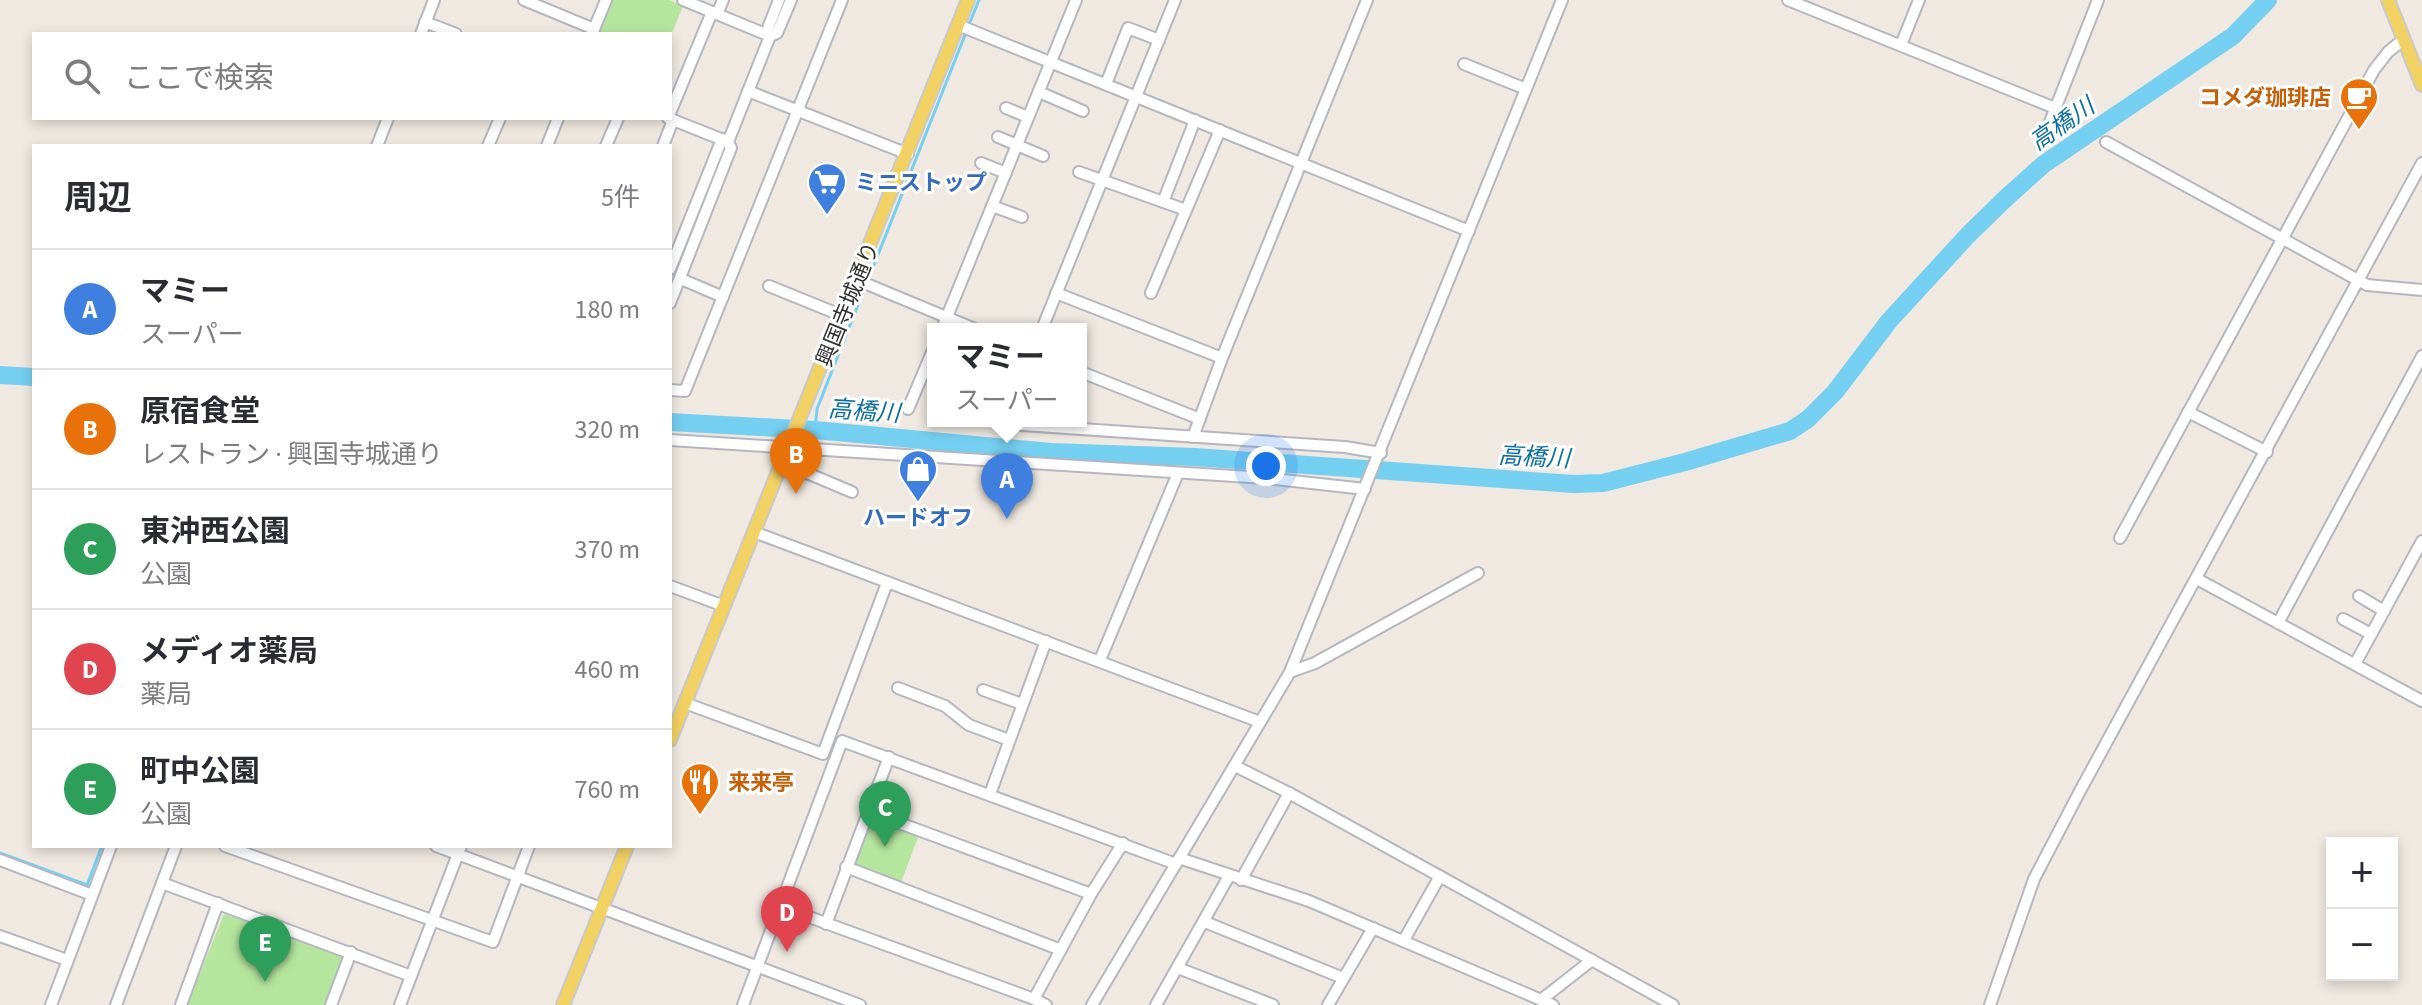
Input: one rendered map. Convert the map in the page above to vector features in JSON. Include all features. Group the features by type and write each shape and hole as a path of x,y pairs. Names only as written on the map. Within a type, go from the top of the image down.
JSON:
{"main road":[{"name":"興国寺城通り","path":"672,735 781,462 843,316 863,282 908,154 968,0"},
{"path":"2388,0 2422,85"},
{"path":"563,1005 626,848"}],"street":[{"path":"422,32 434,0"},
{"path":"524,0 593,32 606,0"},
{"path":"683,0 770,36 777,33 791,0"},
{"path":"672,112 714,13 723,0"},
{"path":"672,264 748,91 770,36 768,28 779,0"},
{"path":"672,390 685,391 842,0"},
{"path":"944,323 1076,0"},
{"path":"1044,323 1175,0"},
{"path":"1193,437 1367,0"},
{"path":"1092,1005 1290,672 1562,0"},
{"path":"1788,0 2055,108"},
{"path":"1901,45 1919,0"},
{"path":"2041,145 2098,0"},
{"path":"425,22 451,32"},
{"path":"958,25 1469,231"},
{"path":"1106,84 1128,28 1159,40"},
{"path":"2120,538 2374,70 2388,52 2404,39"},
{"path":"1464,64 1526,89"},
{"path":"748,91 908,154"},
{"path":"1039,92 1083,111"},
{"path":"1006,108 1028,117"},
{"path":"672,118 725,141 731,148 672,299"},
{"path":"378,144 387,120"},
{"path":"489,144 499,120"},
{"path":"548,144 557,120"},
{"path":"607,144 617,120"},
{"path":"663,144 669,120"},
{"path":"1163,202 1195,120"},
{"path":"1151,293 1220,130"},
{"path":"998,137 1043,156"},
{"path":"2106,142 2359,280 2377,288 2422,290"},
{"path":"981,163 1006,173"},
{"path":"1990,1005 2034,879 2422,163"},
{"path":"1079,172 1186,210"},
{"path":"992,206 1022,217"},
{"path":"681,279 723,297"},
{"path":"863,282 961,323"},
{"path":"769,286 843,316"},
{"path":"1056,293 1222,358"},
{"path":"2278,623 2422,356"},
{"path":"908,409 927,364"},
{"path":"1087,374 1200,419"},
{"path":"2188,412 2267,452"},
{"path":"1050,427 1345,447 1381,453"},
{"path":"672,440 789,445 1366,486"},
{"path":"781,462 852,492"},
{"path":"1100,660 1178,473"},
{"path":"754,532 1260,722"},
{"path":"2355,664 2422,541"},
{"path":"1290,672 1315,663 1478,573"},
{"path":"2197,579 2422,701"},
{"path":"685,703 823,754 887,583"},
{"path":"672,587 724,606"},
{"path":"2359,596 2384,611"},
{"path":"2343,619 2371,634"},
{"path":"990,794 1046,641"},
{"path":"898,688 945,706 969,725 1009,740"},
{"path":"983,690 1022,704"},
{"path":"743,1005 842,741 1123,843 1309,901 1553,1005"},
{"path":"826,924 889,757"},
{"path":"1235,766 1673,1005"},
{"path":"1241,880 1289,793"},
{"path":"867,811 1091,894"},
{"path":"1034,999 1091,894 1123,843"},
{"path":"51,1005 110,848"},
{"path":"116,1005 175,848"},
{"path":"230,848 493,942 528,848"},
{"path":"400,1005 459,850 518,876 860,1005"},
{"path":"0,860 92,895"},
{"path":"846,867 1061,950"},
{"path":"1156,1005 1229,876"},
{"path":"1404,940 1440,876"},
{"path":"162,883 411,976"},
{"path":"181,1005 218,903"},
{"path":"779,906 1046,1005"},
{"path":"1205,922 1343,978"},
{"path":"1328,1005 1373,928"},
{"path":"0,936 67,960"},
{"path":"331,1005 351,952"},
{"path":"1541,1000 1592,960"},
{"path":"1178,968 1273,1005"}],"green space":[{"path":"611,0 669,0 683,6 672,33 598,32"},
{"path":"873,818 919,835 900,885 853,867 865,823"},
{"path":"224,914 340,953 342,959 325,1005 187,1005"}],"waterway":[{"path":"970,22 979,0"},
{"name":"高橋川","path":"672,422 815,430 1051,452 1195,457 1573,484 1603,483 1685,462 1790,431 1808,419 1835,392 1889,321 2006,198 2044,164 2233,36 2268,0"},
{"path":"868,280 965,35"},
{"path":"672,282 711,184"},
{"path":"815,430 817,409 865,287"},
{"name":"高橋川","path":"0,375 32,377"},
{"path":"0,853 87,885 101,848"}],"place":[{"name":"コメダ珈琲店","path":"2359,131"},
{"name":"ミニストップ","path":"827,216"},
{"name":"原宿食堂","path":"796,494"},
{"name":"ハードオフ","path":"918,503"},
{"name":"マミー","path":"1007,519"},
{"name":"来来亭","path":"700,816"},
{"name":"東沖西公園","path":"885,847"},
{"name":"メディオ薬局","path":"787,952"},
{"name":"町中公園","path":"265,982"}]}
